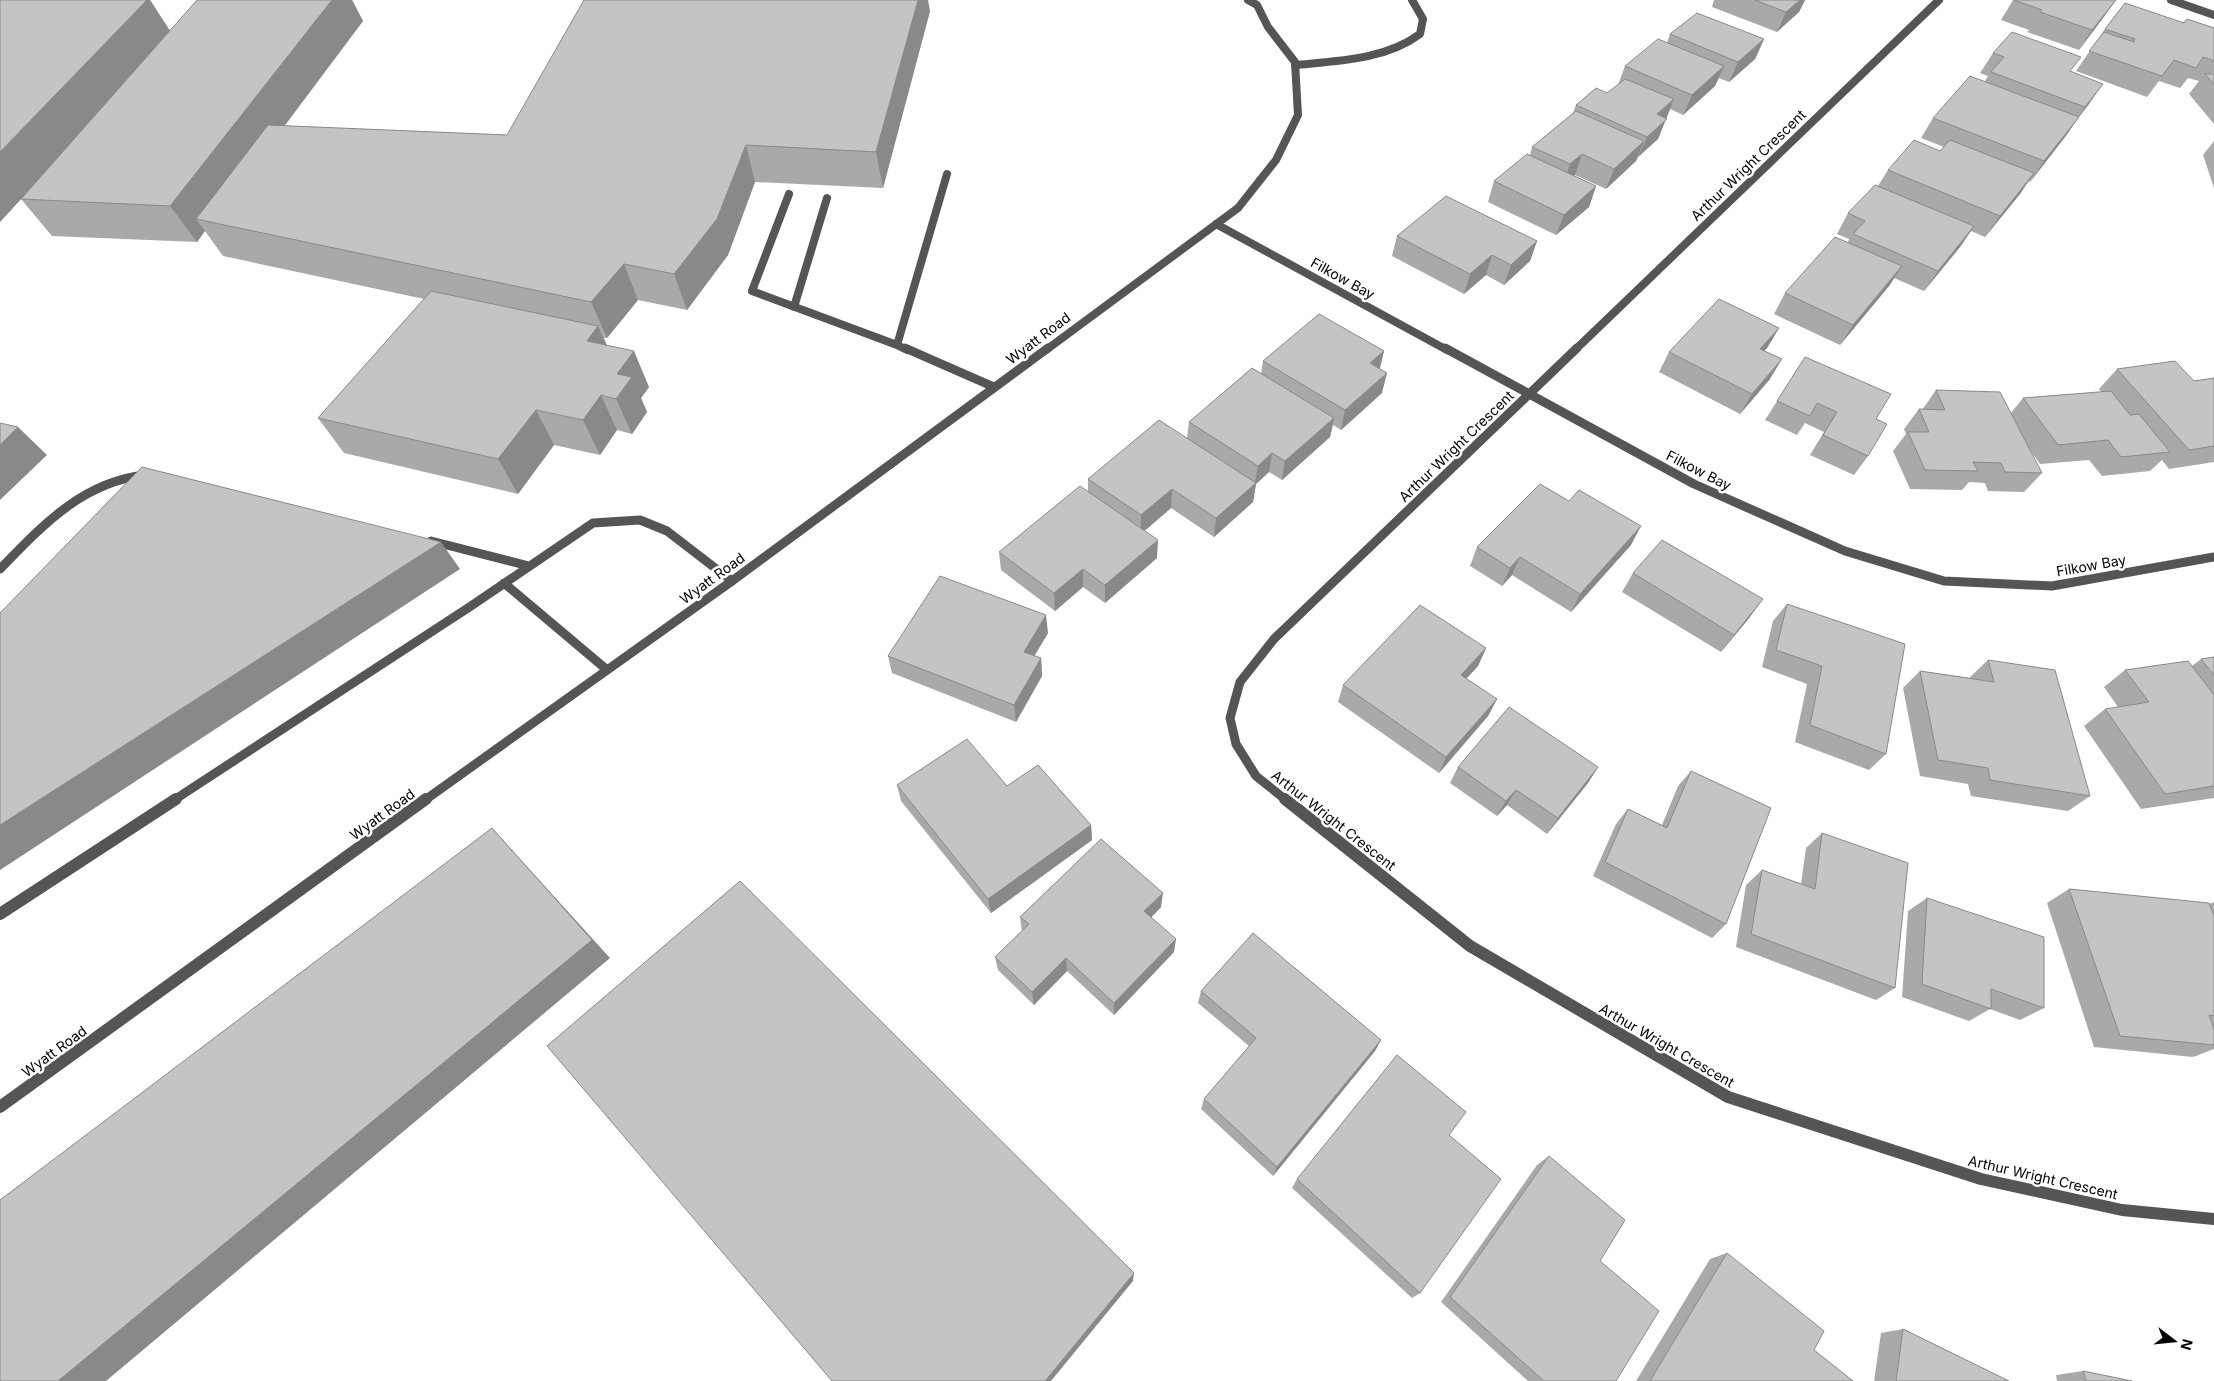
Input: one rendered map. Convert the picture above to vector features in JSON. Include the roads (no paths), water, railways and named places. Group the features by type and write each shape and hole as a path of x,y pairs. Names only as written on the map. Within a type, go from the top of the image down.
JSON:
{"street":[{"name":"Wyatt Road","path":"0,1107 606,669 732,581 1238,208 1276,160 1298,115 1295,62 1268,27 1257,5 1248,0"},
{"path":"1295,65 1393,51 1409,43 1421,33 1425,23 1419,7 1412,0"},
{"name":"Arthur Wright Crescent","path":"1939,0 1274,639 1240,682 1230,718 1236,744 1256,776 1470,946 1728,1097 1981,1179 2122,1210 2214,1219"},
{"path":"2171,0 2214,15"},
{"path":"897,345 947,174"},
{"path":"789,194 752,291 897,345 994,387"},
{"path":"794,307 827,198"},
{"name":"Filkow Bay","path":"1216,224 1694,484 1845,551 1944,581 2052,586 2214,557"},
{"path":"0,569 42,526 91,492 123,478 156,474"},
{"path":"0,914 593,523 640,520 667,531 732,581"},
{"path":"424,539 529,566"},
{"path":"504,583 606,669"}]}
